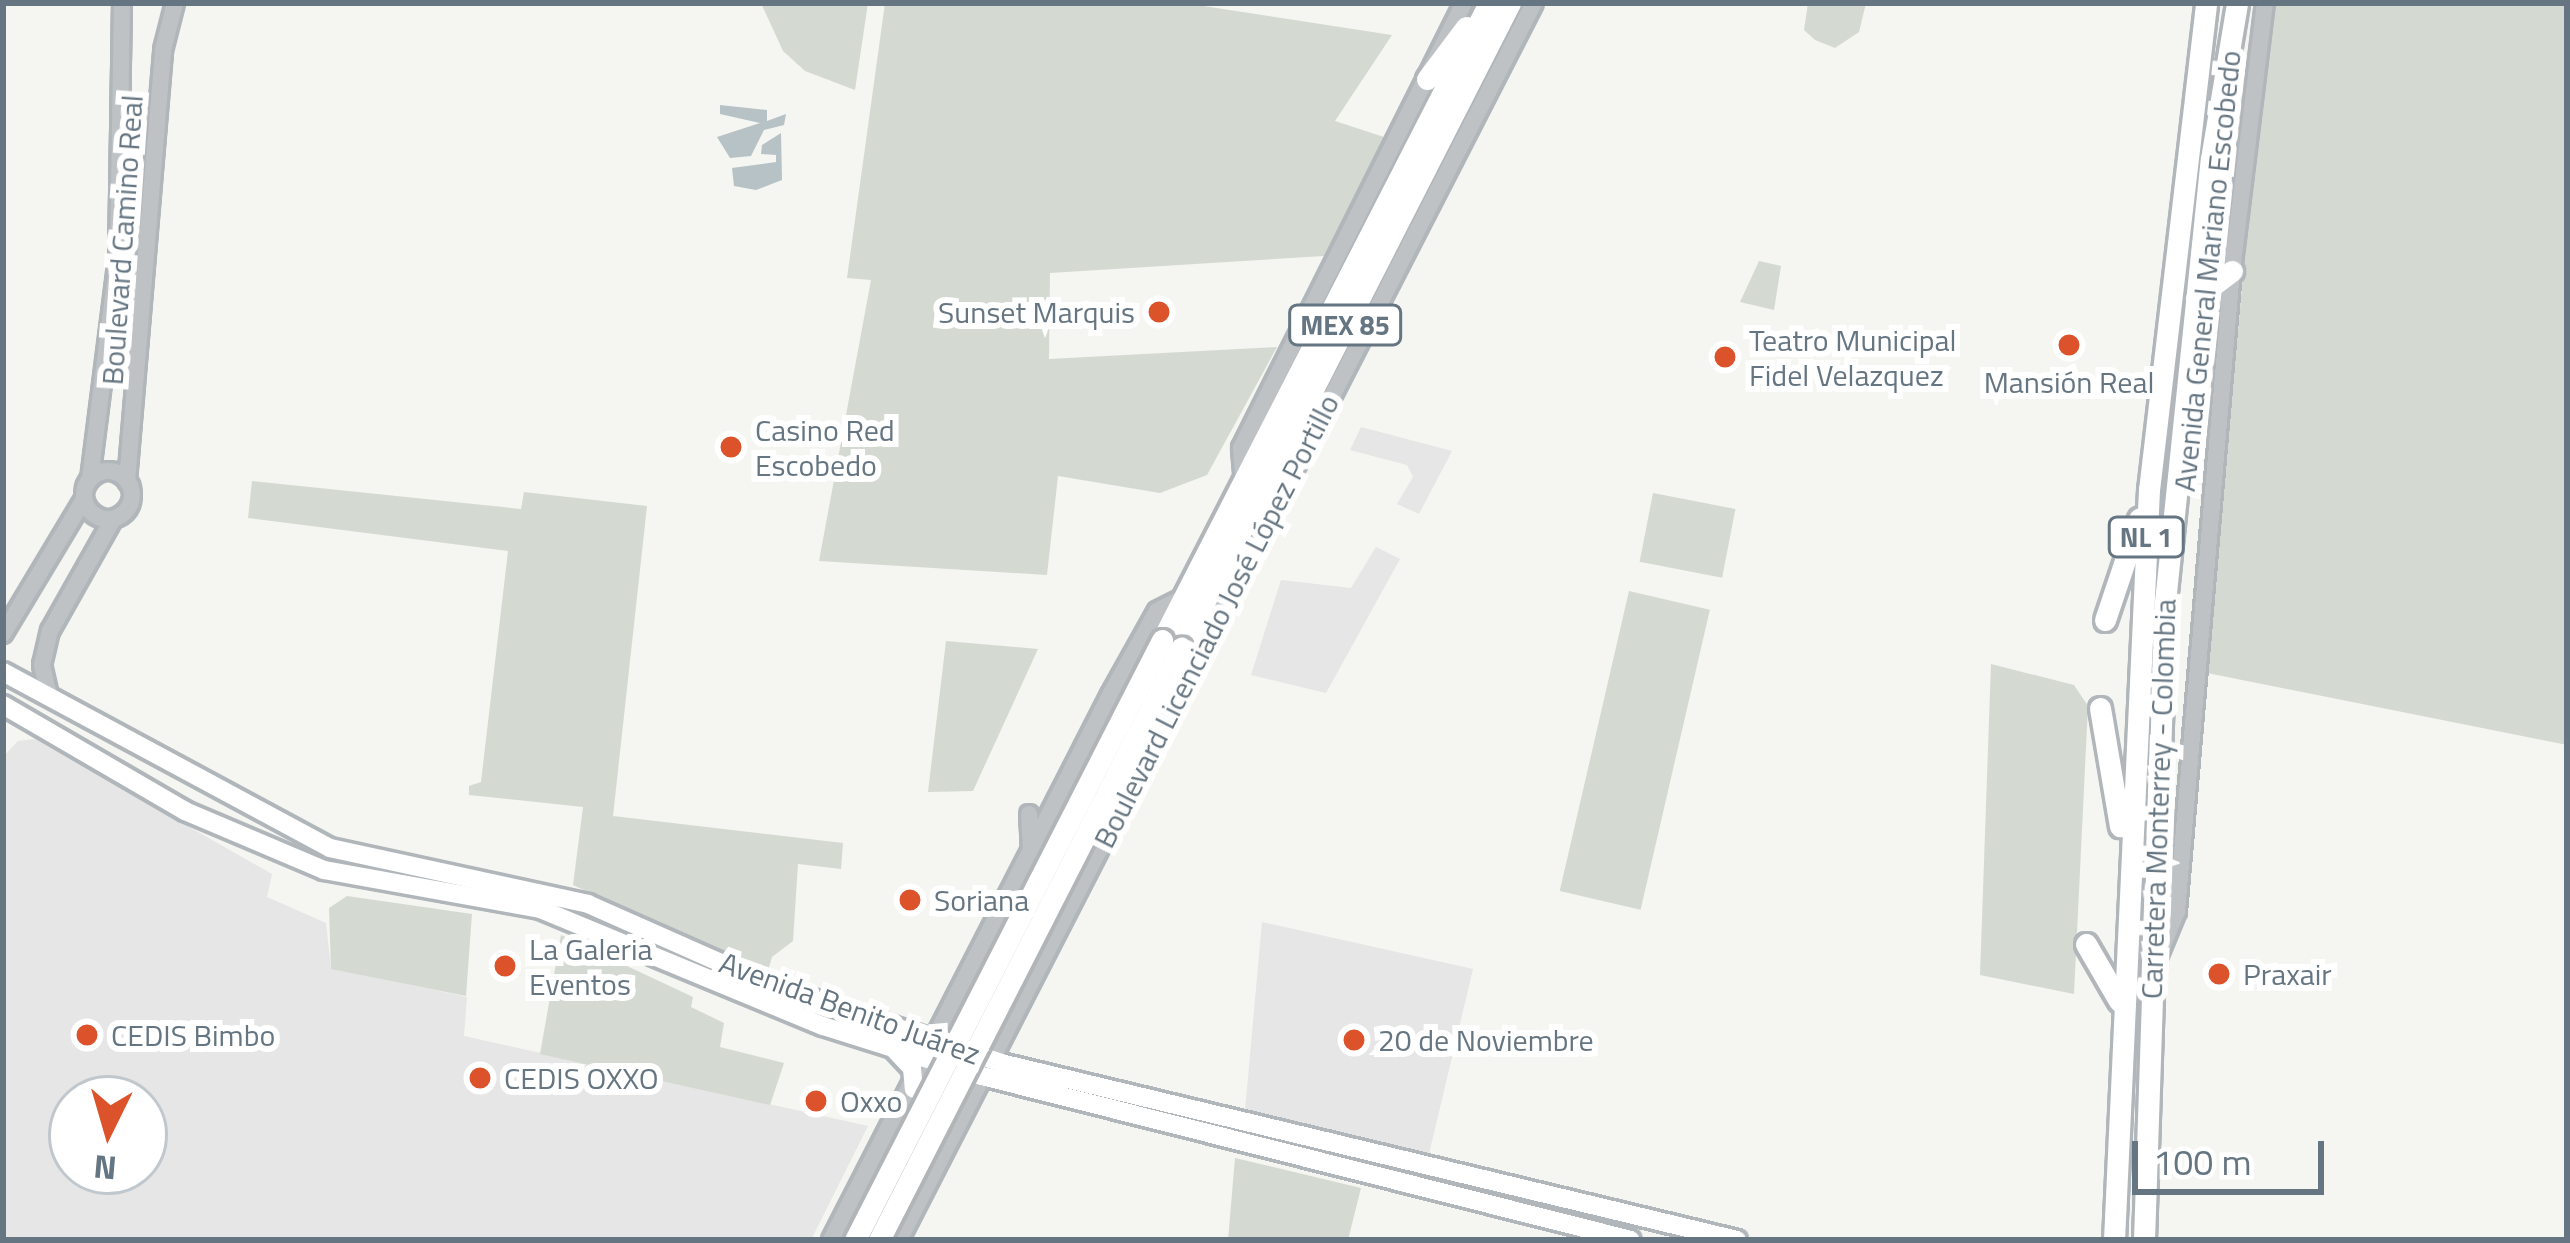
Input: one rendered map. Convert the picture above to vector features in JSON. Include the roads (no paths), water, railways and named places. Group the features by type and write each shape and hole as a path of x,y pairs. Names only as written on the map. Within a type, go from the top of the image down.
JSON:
{"main road":[{"path":"1427,79 1487,3"},
{"name":"Boulevard Licenciado José López Portillo","path":"879,1240 1171,644 1183,598 1487,3"},
{"name":"Boulevard Licenciado José López Portillo","path":"855,1240 1510,3"},
{"name":"Carretera Monterrey - Colombia","path":"2114,1240 2126,863 2149,490 2206,3"},
{"name":"Carretera Monterrey - Colombia","path":"2144,1240 2165,602 2196,298 2237,3"},
{"path":"2196,298 2232,272"},
{"path":"2104,620 2149,490"},
{"name":"Avenida Benito Juárez","path":"3,672 48,691 200,785 330,848 526,884 772,985 940,1039 987,1068 1631,1240"},
{"path":"2100,708 2126,863"},
{"name":"Avenida Benito Juárez","path":"5,710 68,738 185,811 324,870 540,909 831,1029 931,1058 1737,1240"},
{"path":"68,738 85,713"},
{"path":"324,870 330,848"},
{"path":"2086,944 2120,1001"},
{"path":"737,990 772,985 783,1010"},
{"path":"831,1029 850,1010"},
{"path":"891,1047 912,1068 914,1089"}],"street":[{"name":"Boulevard Camino Real","path":"91,479 118,256 122,3"},
{"name":"Boulevard Camino Real","path":"127,481 163,50 175,3"},
{"name":"Boulevard Licenciado José López Portillo","path":"1244,484 1241,448 1464,3"},
{"name":"Boulevard Licenciado José López Portillo","path":"899,1240 1534,3"},
{"name":"Avenida General Mariano Escobedo","path":"2152,969 2177,911 2232,272 2265,3"},
{"path":"3,634 84,499 91,479 110,471 127,481 131,501 113,519 50,632 43,664 48,691"},
{"path":"84,499 94,515 113,519"},
{"name":"Boulevard Licenciado José López Portillo","path":"831,1240 931,1058 1031,849 1157,611 1183,598"},
{"path":"1029,814 1031,849"},
{"path":"979,918 1007,897"},
{"path":"976,965 994,992 1028,988"},
{"path":"914,1089 947,1080 966,1110"}],"place":[{"name":"Sunset Marquis","path":"1159,312"},
{"name":"Mansión Real","path":"2069,345"},
{"name":"Teatro Municipal Fidel Velazquez","path":"1725,357"},
{"name":"Casino Red Escobedo","path":"731,447"},
{"name":"Soriana","path":"910,900"},
{"name":"La Galeria Eventos","path":"505,966"},
{"name":"Praxair","path":"2219,974"},
{"name":"CEDIS Bimbo","path":"87,1035"},
{"name":"20 de Noviembre","path":"1354,1040"},
{"name":"CEDIS OXXO","path":"480,1078"},
{"name":"Oxxo","path":"816,1101"}]}
